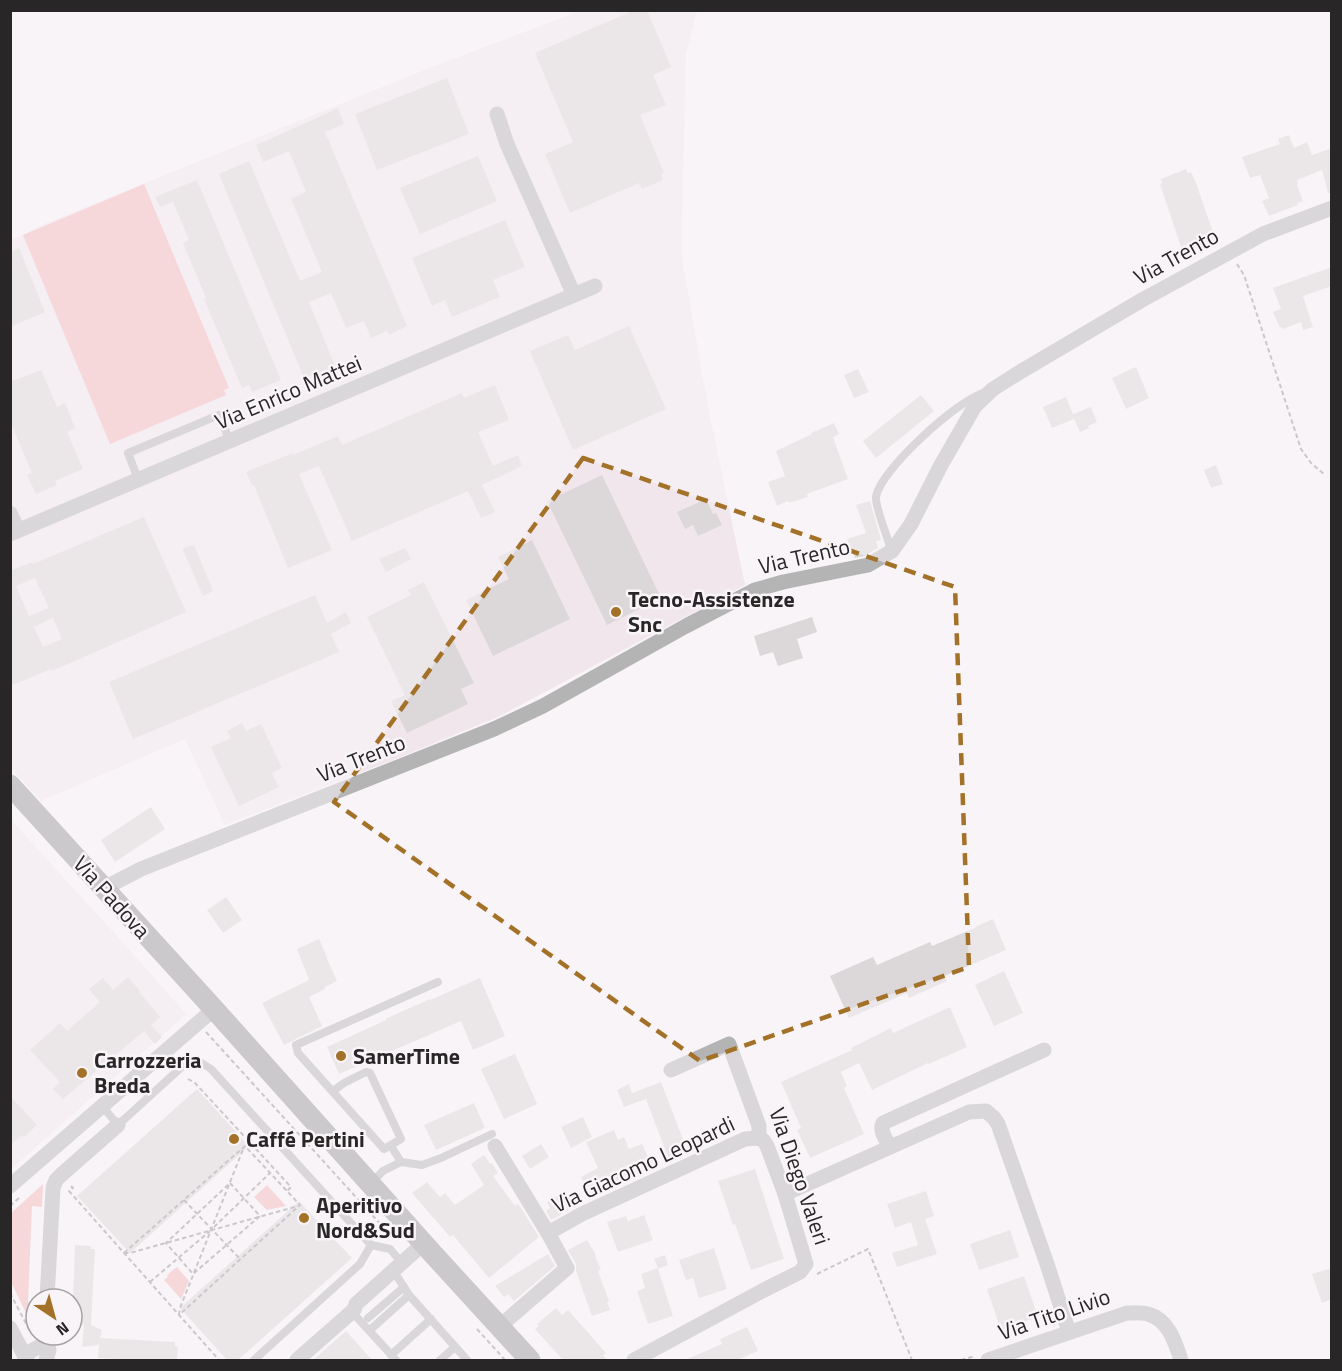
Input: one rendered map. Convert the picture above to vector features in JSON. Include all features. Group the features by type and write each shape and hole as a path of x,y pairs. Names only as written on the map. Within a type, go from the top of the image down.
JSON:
{"main road":[{"name":"Via Padova","path":"10,785 530,1360"}],"street":[{"path":"497,114 507,144 574,295"},
{"name":"Via Trento","path":"106,890 114,883 141,869 494,729 543,706 754,590 868,565 892,552 911,524 975,406 993,389 1142,300 1263,234 1332,208"},
{"name":"Via Enrico Mattei","path":"10,513 14,532 595,286"},
{"path":"10,1186 213,1009"},
{"name":"Via Diego Valeri","path":"634,1360 800,1272 806,1264 785,1194 767,1146 764,1140 759,1138 759,1126 729,1044 671,1070"},
{"path":"890,1147 882,1131 883,1123 1044,1050"},
{"path":"785,1194 969,1112 986,1111 998,1124 1044,1253 1069,1332"},
{"path":"48,1287 53,1188 56,1180 118,1125"},
{"name":"Via Giacomo Leopardi","path":"548,1233 582,1214 745,1139 759,1138"},
{"name":"Via Giacomo Leopardi","path":"494,1140 567,1269 499,1327"},
{"path":"297,1360 352,1312 356,1304 398,1270 423,1244"},
{"name":"Via Tito Livio","path":"988,1360 1127,1313 1147,1314 1165,1324 1175,1341 1181,1360"},
{"path":"10,1328 38,1349"}],"lane":[{"path":"892,552 876,498 882,482 899,461 950,413 977,395 993,389"},
{"path":"138,479 128,453 219,415 230,441"},
{"path":"333,1091 366,1072 370,1073 401,1139 384,1149 298,1053 296,1045 438,982"},
{"path":"102,1106 118,1125 184,1064 201,1062 211,1069 371,1245 390,1249 404,1287 467,1360"},
{"path":"370,1184 383,1171 401,1162 422,1165 494,1140"},
{"path":"391,1146 401,1162"},
{"path":"254,1360 360,1264 371,1245"},
{"path":"368,1318 404,1287"},
{"path":"370,1330 410,1295"},
{"path":"352,1312 394,1358 431,1320"},
{"path":"440,1360 455,1347"}],"path":[{"path":"1226,254 1240,267 1244,275 1301,449 1311,463 1325,475"},
{"path":"205,1031 394,1238"},
{"path":"188,1079 195,1083 291,1187 287,1191"},
{"path":"245,1146 300,1205"},
{"path":"179,1315 193,1274 245,1146"},
{"path":"124,1253 245,1146"},
{"path":"255,1157 260,1153"},
{"path":"150,1282 211,1230 270,1173"},
{"path":"230,1183 260,1216"},
{"path":"165,1243 230,1183"},
{"path":"73,1188 69,1191 219,1360"},
{"path":"184,1200 240,1259"},
{"path":"124,1253 300,1205"},
{"path":"179,1315 300,1205"},
{"path":"193,1274 260,1216"},
{"path":"165,1243 193,1274"},
{"path":"817,1274 868,1249 912,1360"},
{"path":"10,1293 38,1349"}],"highlighted area":[{"path":"583,458 955,587 969,967 700,1061 334,802"}],"shaded area":[{"path":"580,11 697,11 686,55 681,253 708,407 745,585 498,717 225,825 185,739 41,801 11,768 11,239 437,65"},
{"path":"144,184 229,388 224,390 226,395 110,444 23,235"},
{"path":"10,819 186,1014 11,1169"},
{"path":"43,1184 42,1207 32,1206 29,1287 24,1287 24,1309 11,1282 10,1214"},
{"path":"267,1185 286,1206 267,1210 254,1197"},
{"path":"177,1267 189,1281 181,1299 164,1280"}],"building":[{"path":"635,10 647,10 671,67 653,75 666,105 640,115 664,173 661,174 663,180 642,189 639,183 570,213 545,154 573,142 535,53"},
{"path":"447,78 469,134 377,170 355,114"},
{"path":"338,108 344,124 325,132 407,326 389,335 387,331 371,338 364,321 346,328 331,293 309,302 335,366 304,378 219,174 249,161 300,281 322,272 291,199 306,192 289,151 263,162 256,145"},
{"path":"1289,135 1294,148 1307,142 1312,155 1332,148 1332,193 1328,193 1322,170 1297,180 1303,201 1269,216 1262,201 1269,198 1260,175 1250,178 1242,157 1280,144 1278,139"},
{"path":"478,156 497,201 420,234 400,188"},
{"path":"1186,169 1188,173 1191,172 1195,180 1215,238 1182,250 1160,184 1161,179"},
{"path":"197,180 281,380 252,392 249,385 242,388 204,299 206,298 183,243 189,240 173,202 160,207 155,197"},
{"path":"505,220 525,267 493,280 500,297 452,317 445,300 432,306 412,258"},
{"path":"19,248 45,312 10,327 10,252"},
{"path":"1332,267 1332,286 1303,296 1313,327 1303,330 1301,322 1280,328 1273,312 1281,309 1273,288"},
{"path":"629,326 666,409 573,450 530,351 568,335 575,350"},
{"path":"1136,367 1149,398 1126,409 1112,378"},
{"path":"858,369 869,392 854,398 844,375"},
{"path":"41,370 57,407 65,403 75,428 67,432 83,469 55,481 57,485 36,494 27,475 32,473 10,421 10,382"},
{"path":"495,385 509,420 478,432 493,466 518,455 522,466 482,485 495,512 481,518 468,491 352,541 319,466 299,474 332,550 288,568 254,485 252,486 246,472 338,436 342,445 462,393 464,398"},
{"path":"921,395 934,411 876,458 863,441"},
{"path":"1066,397 1073,414 1091,407 1097,422 1080,432 1074,419 1052,428 1043,407"},
{"path":"834,423 839,434 833,437 848,479 807,494 808,497 777,506 768,482 785,476 776,451"},
{"path":"1216,465 1223,484 1211,488 1204,470"},
{"path":"602,475 661,598 607,625 547,501"},
{"path":"706,499 713,514 716,513 722,525 698,536 693,525 685,529 677,512"},
{"path":"870,501 881,540 876,541 878,548 855,558 847,539 866,533 856,505"},
{"path":"144,517 186,612 52,671 51,669 10,686 10,571 32,562 33,564","holes":["35,578 49,608 29,616 16,586","53,618 62,639 43,647 34,627"]},
{"path":"532,540 570,619 493,656 466,600 509,579 498,557"},
{"path":"194,545 213,591 203,596 183,550 183,548"},
{"path":"405,548 411,559 386,572 379,559"},
{"path":"424,582 474,683 461,689 468,704 407,733 391,701 405,695 367,617 411,595 408,590"},
{"path":"315,595 327,623 346,612 351,623 331,634 339,652 133,739 109,682"},
{"path":"812,617 817,632 797,639 803,658 778,666 773,652 760,656 754,636"},
{"path":"242,723 246,731 261,724 282,768 272,773 279,787 239,806 211,747 231,738 227,731"},
{"path":"151,807 165,829 115,862 101,840"},
{"path":"226,897 242,920 223,933 207,910"},
{"path":"993,919 1006,950 945,976 947,981 909,998 907,993 849,1018 830,976 873,957 877,965 930,942 932,946"},
{"path":"319,939 337,981 309,997 322,1026 284,1045 262,1003 309,980 297,949"},
{"path":"1004,971 1023,1013 994,1026 975,985"},
{"path":"128,977 160,1017 151,1025 162,1037 155,1044 144,1031 63,1099 53,1089 60,1082 30,1050 60,1023 67,1031 100,1002 89,989 103,978 113,990"},
{"path":"480,978 505,1036 473,1050 461,1021 339,1074 327,1047"},
{"path":"950,1007 967,1047 872,1090 859,1063 841,1072 847,1086 844,1088 864,1134 810,1158 797,1130 801,1128 781,1082 852,1050 851,1048 891,1028 893,1033"},
{"path":"515,1054 537,1104 504,1119 481,1069"},
{"path":"661,1082 687,1150 668,1157 646,1099 624,1107 617,1090 629,1084 632,1093"},
{"path":"197,1089 249,1146 130,1253 77,1196"},
{"path":"10,1096 37,1125 10,1146"},
{"path":"474,1103 485,1128 436,1150 424,1125"},
{"path":"583,1117 592,1137 571,1148 561,1127"},
{"path":"614,1130 618,1140 624,1137 629,1149 642,1144 652,1166 588,1197 581,1177 598,1168 586,1142"},
{"path":"541,1144 549,1157 530,1169 522,1156"},
{"path":"484,1155 498,1173 493,1176 515,1206 518,1204 539,1237 489,1278 453,1235 450,1237 412,1193 427,1182 440,1197 445,1193 455,1205 484,1185 471,1164"},
{"path":"755,1169 784,1259 751,1270 718,1181"},
{"path":"926,1191 934,1216 925,1219 937,1254 897,1267 892,1253 918,1245 911,1222 895,1228 887,1204"},
{"path":"561,1194 571,1209 551,1220 546,1211 550,1208 547,1202"},
{"path":"299,1201 352,1258 238,1360 227,1360 180,1308"},
{"path":"644,1215 653,1240 618,1252 607,1222 626,1216 628,1221"},
{"path":"1010,1230 1019,1257 979,1270 970,1244"},
{"path":"587,1240 596,1255 601,1270 598,1271 610,1310 592,1316 576,1271 576,1264 568,1250"},
{"path":"75,1245 91,1246 91,1249 95,1249 91,1325 102,1330 100,1338 175,1342 175,1346 178,1347 177,1360 98,1358 99,1343 84,1347 84,1287 73,1287"},
{"path":"714,1248 727,1289 699,1298 693,1278 686,1280 679,1260"},
{"path":"548,1254 555,1266 514,1301 508,1294 504,1297 495,1286"},
{"path":"665,1255 668,1265 658,1269 673,1316 648,1324 637,1291 645,1288 641,1274 658,1268 654,1259"},
{"path":"1332,1268 1332,1299 1322,1303 1312,1274"},
{"path":"1024,1276 1038,1317 1001,1330 987,1289"},
{"path":"556,1308 562,1315 568,1310 606,1353 603,1355 607,1360 563,1360 535,1329 539,1326 537,1324"},
{"path":"747,1327 758,1351 737,1360 685,1360 722,1344 720,1339"},
{"path":"346,1331 372,1360 313,1360"}],"place":[{"name":"Tecno-Assistenze Snc","path":"616,612"},
{"name":"SamerTime","path":"341,1056"},
{"name":"Carrozzeria Breda","path":"82,1073"},
{"name":"Caffé Pertini","path":"234,1139"},
{"name":"Aperitivo Nord&Sud","path":"304,1218"}]}
